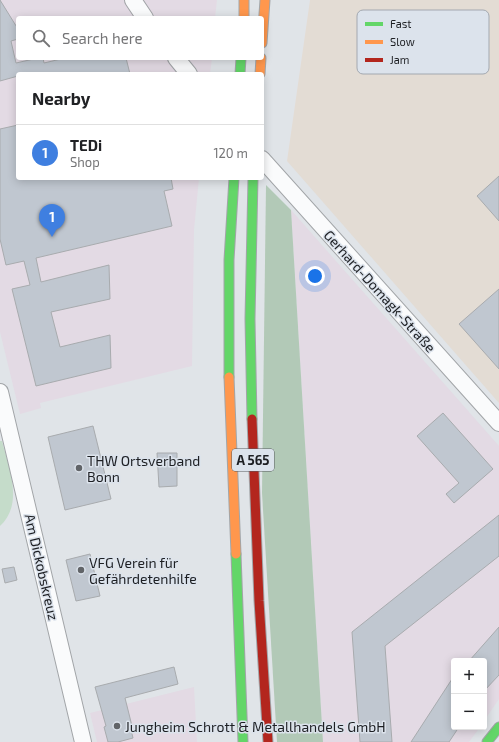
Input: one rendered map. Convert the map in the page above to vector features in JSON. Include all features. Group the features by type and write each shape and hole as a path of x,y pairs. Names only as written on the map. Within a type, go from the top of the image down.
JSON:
{"main road":[{"path":"244,0 244,16"},
{"path":"264,16 265,0"},
{"path":"240,72 241,60"},
{"path":"260,72 261,60"},
{"name":"A 565","path":"234,180 229,260 228,355 243,742"},
{"name":"A 565","path":"253,180 249,355 259,625 268,742"},
{"path":"487,742 499,727"}],"street":[{"path":"133,0 144,16"},
{"path":"178,60 187,72"},
{"name":"Gerhard-Domagk-Straße","path":"264,161 499,423"},
{"name":"Am Dickobskreuz","path":"0,392 83,742"}],"shaded area":[{"path":"0,0 217,0 215,16 16,16 16,60 212,60 210,72 16,72 16,180 199,180 194,230 192,366 40,403 41,408 20,414 0,332"},
{"path":"310,0 499,0 499,403 287,161"},
{"path":"291,210 499,446 499,699 487,717 487,658 451,658 451,730 478,730 469,742 323,742"},
{"name":"Jungheim Schrott & Metallhandels GmbH","path":"194,687 197,742 97,742 90,713"}],"green space":[{"path":"266,185 291,210 323,742 277,742 262,493"},
{"path":"0,441 2,441 11,474 13,497 7,517 0,526"}],"building":[{"path":"0,0 16,26 16,40 11,41 16,63 29,60 43,60 44,63 57,60 126,60 130,72 16,72 16,77 0,81"},
{"path":"16,125 16,180 171,180 173,189 164,191 172,226 36,258 41,282 109,265 110,299 51,312 60,347 110,335 111,368 36,386 12,289 30,285 24,261 6,265 0,239 0,129"},
{"path":"499,176 499,221 477,196"},
{"path":"499,289 499,369 459,324"},
{"path":"443,413 493,469 454,503 446,494 459,483 417,436"},
{"name":"THW Ortsverband Bonn","path":"93,426 111,499 65,510 48,437"},
{"path":"157,453 177,453 177,486 159,487"},
{"path":"499,515 499,556 385,646 392,742 360,742 352,632"},
{"name":"VFG Verein für Gefährdetenhilfe","path":"90,554 100,596 76,601 66,560"},
{"path":"14,567 17,580 5,583 2,569"},
{"path":"499,627 499,675 487,688 487,658 472,658"},
{"path":"174,667 178,684 125,698 132,726 130,726 133,738 118,742 108,742 104,727 106,726 95,687"},
{"path":"451,681 451,730 457,730 449,742 411,742"}],"traffic: fast":[{"path":"240,72 241,60"},
{"path":"229,377 229,260 234,180"},
{"path":"252,419 250,319 253,180"},
{"path":"236,554 243,742"},
{"path":"487,742 499,727"}],"traffic: slow":[{"path":"244,0 244,16"},
{"path":"264,16 265,0"},
{"path":"260,72 261,60"},
{"path":"229,377 236,554"}],"traffic: jam":[{"path":"252,419 259,601 268,742"}],"place":[{"name":"TEDi","path":"52,237"},
{"name":"THW Ortsverband Bonn","path":"79,468"},
{"name":"VFG Verein für Gefährdetenhilfe","path":"81,570"},
{"name":"Jungheim Schrott & Metallhandels GmbH","path":"117,726"}]}
